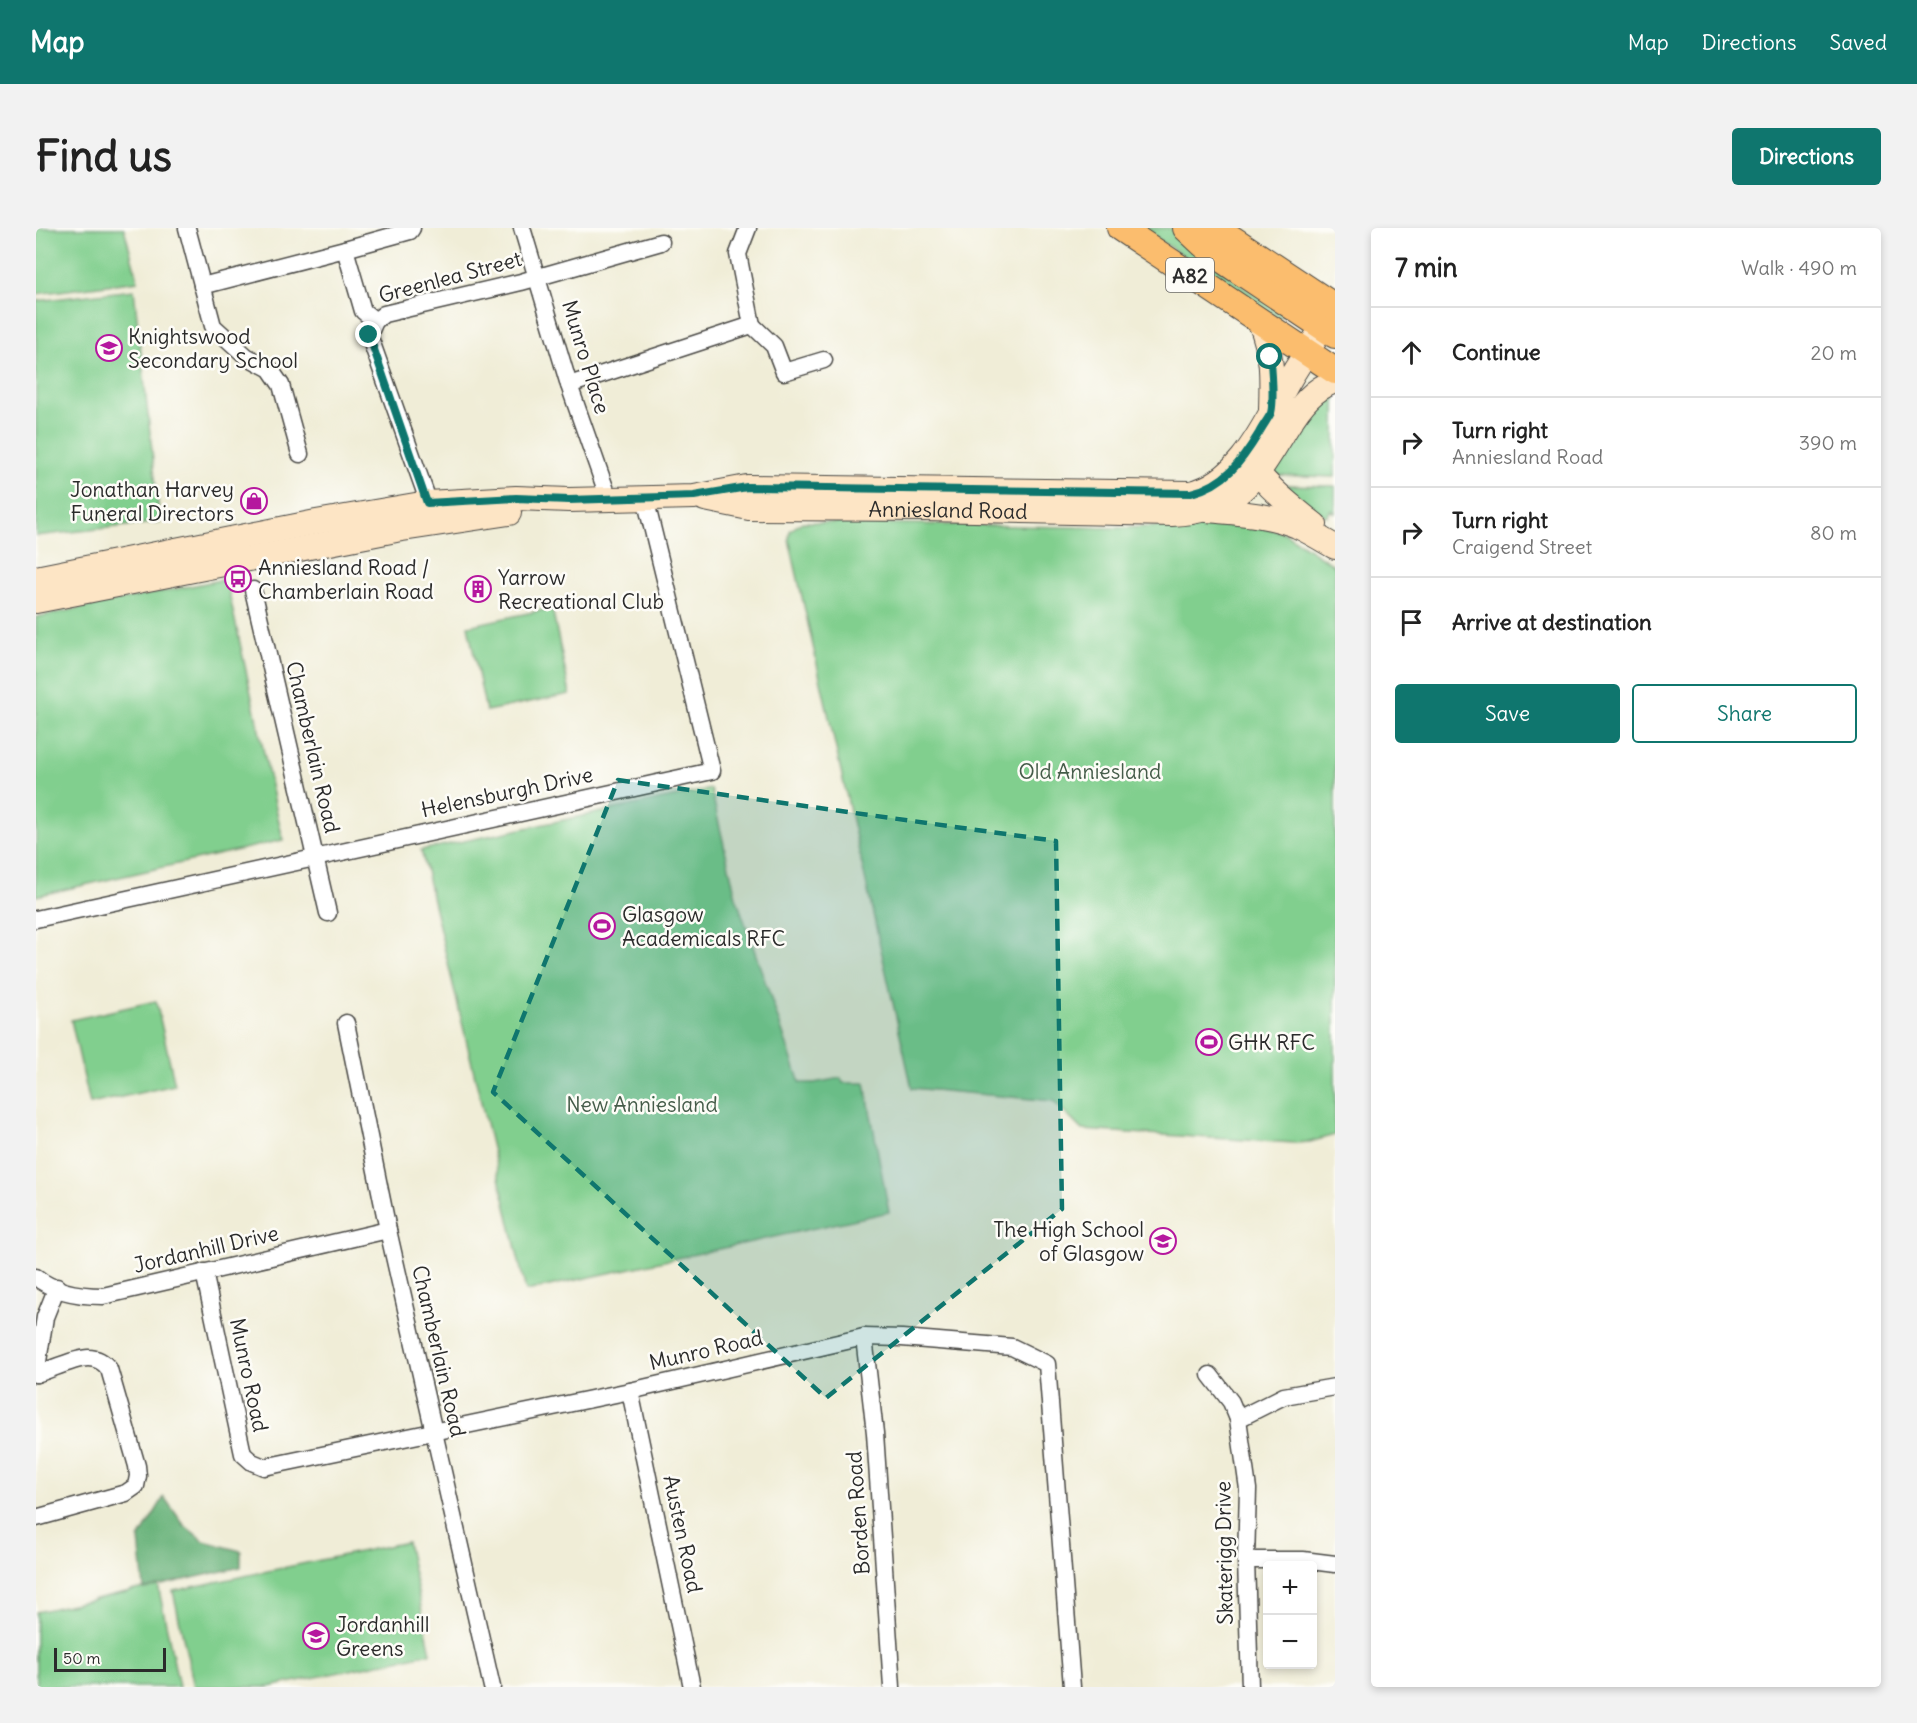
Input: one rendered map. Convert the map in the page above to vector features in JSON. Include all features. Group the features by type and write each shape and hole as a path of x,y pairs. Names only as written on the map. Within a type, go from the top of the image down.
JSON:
{"main road":[{"name":"A82","path":"1120,228 1335,371"},
{"path":"1186,228 1223,260 1332,320"},
{"name":"A82","path":"1216,228 1332,320"}],"street":[{"path":"187,228 213,326 246,356 270,369 281,385 300,454"},
{"path":"202,286 345,249 410,231 412,228"},
{"name":"Munro Place","path":"522,228 569,385 609,499"},
{"path":"748,228 738,254 752,325 774,346 784,372 824,360"},
{"name":"Greenlea Street","path":"375,321 384,314 537,277 661,242"},
{"path":"345,249 363,311 375,321 369,335 430,514"},
{"name":"Anniesland Road","path":"1205,510 1232,498 1251,465 1271,412 1307,353 1332,320"},
{"path":"1260,322 1267,341 1272,367 1271,412"},
{"path":"569,385 752,325"},
{"name":"Anniesland Road","path":"36,578 316,522 430,514 478,517 532,511 569,500 694,496 747,487 1191,493 1212,486 1226,476 1251,465 1303,402 1325,384 1335,381"},
{"path":"1251,465 1292,507 1335,542"},
{"name":"Anniesland Road","path":"694,496 748,508 924,508 1172,514 1205,510 1276,519 1299,527 1335,547"},
{"name":"Helensburgh Drive","path":"36,919 712,771 645,498"},
{"name":"Anniesland Road","path":"36,602 396,530 430,514"},
{"name":"Chamberlain Road","path":"254,590 328,913"},
{"name":"Chamberlain Road","path":"346,1023 388,1230 492,1687"},
{"name":"Jordanhill Drive","path":"36,1277 80,1296 103,1296 388,1230"},
{"name":"Munro Road","path":"204,1272 243,1454 252,1462 264,1467 630,1391 864,1337 1012,1347 1047,1364 1072,1687"},
{"path":"36,1518 126,1493 136,1486 138,1476 109,1369 104,1363 88,1358 36,1374 45,1317 57,1287"},
{"name":"Borden Road","path":"864,1337 875,1433 892,1687"},
{"name":"Skaterigg Drive","path":"1210,1375 1231,1402 1238,1419 1248,1489 1246,1560 1250,1687"},
{"path":"1238,1419 1284,1396 1335,1387"},
{"name":"Austen Road","path":"630,1391 692,1687"},
{"path":"1246,1560 1303,1560 1335,1564"}],"highlighted area":[{"path":"618,780 1056,841 1062,1209 826,1398 493,1092"}],"green space":[{"path":"36,228 124,228 138,281 36,294"},
{"path":"1141,228 1171,228 1190,247 1283,315 1279,319"},
{"path":"134,290 160,522 36,536 36,301"},
{"path":"1335,394 1335,477 1272,475 1271,472 1312,409 1319,401"},
{"path":"1284,485 1335,486 1335,513 1331,510 1327,516 1314,513"},
{"name":"Old Anniesland","path":"802,522 1122,528 1194,525 1256,526 1283,532 1335,566 1335,1135 1310,1142 1295,1143 1082,1130 1053,1101 912,1088 789,539 790,531"},
{"path":"226,579 283,840 36,896 36,617"},
{"path":"552,608 570,694 486,711 468,626"},
{"name":"New Anniesland","path":"711,789 736,897 800,1083 841,1078 843,1083 865,1083 889,1212 526,1291 421,850"},
{"path":"156,1001 175,1085 90,1104 71,1020"},
{"path":"164,1497 184,1525 204,1541 241,1551 241,1567 144,1589 139,1539"},
{"name":"Jordanhill Greens","path":"407,1542 431,1653 269,1687 194,1687 173,1591"},
{"path":"158,1585 179,1687 36,1687 36,1612"}],"place":[{"name":"Knightswood Secondary School","path":"109,348"},
{"name":"Jonathan Harvey Funeral Directors","path":"254,501"},
{"name":"Anniesland Road / Chamberlain Road","path":"238,579"},
{"name":"Yarrow Recreational Club","path":"478,589"},
{"name":"Glasgow Academicals RFC","path":"602,926"},
{"name":"GHK RFC","path":"1209,1042"},
{"name":"The High School of Glasgow","path":"1163,1241"},
{"name":"Jordanhill Greens","path":"316,1636"}],"route":[{"path":"369,335 427,503 516,498 569,500 694,496 747,487 1191,493 1205,490 1226,476 1245,456 1271,412 1272,367 1270,357"}]}
